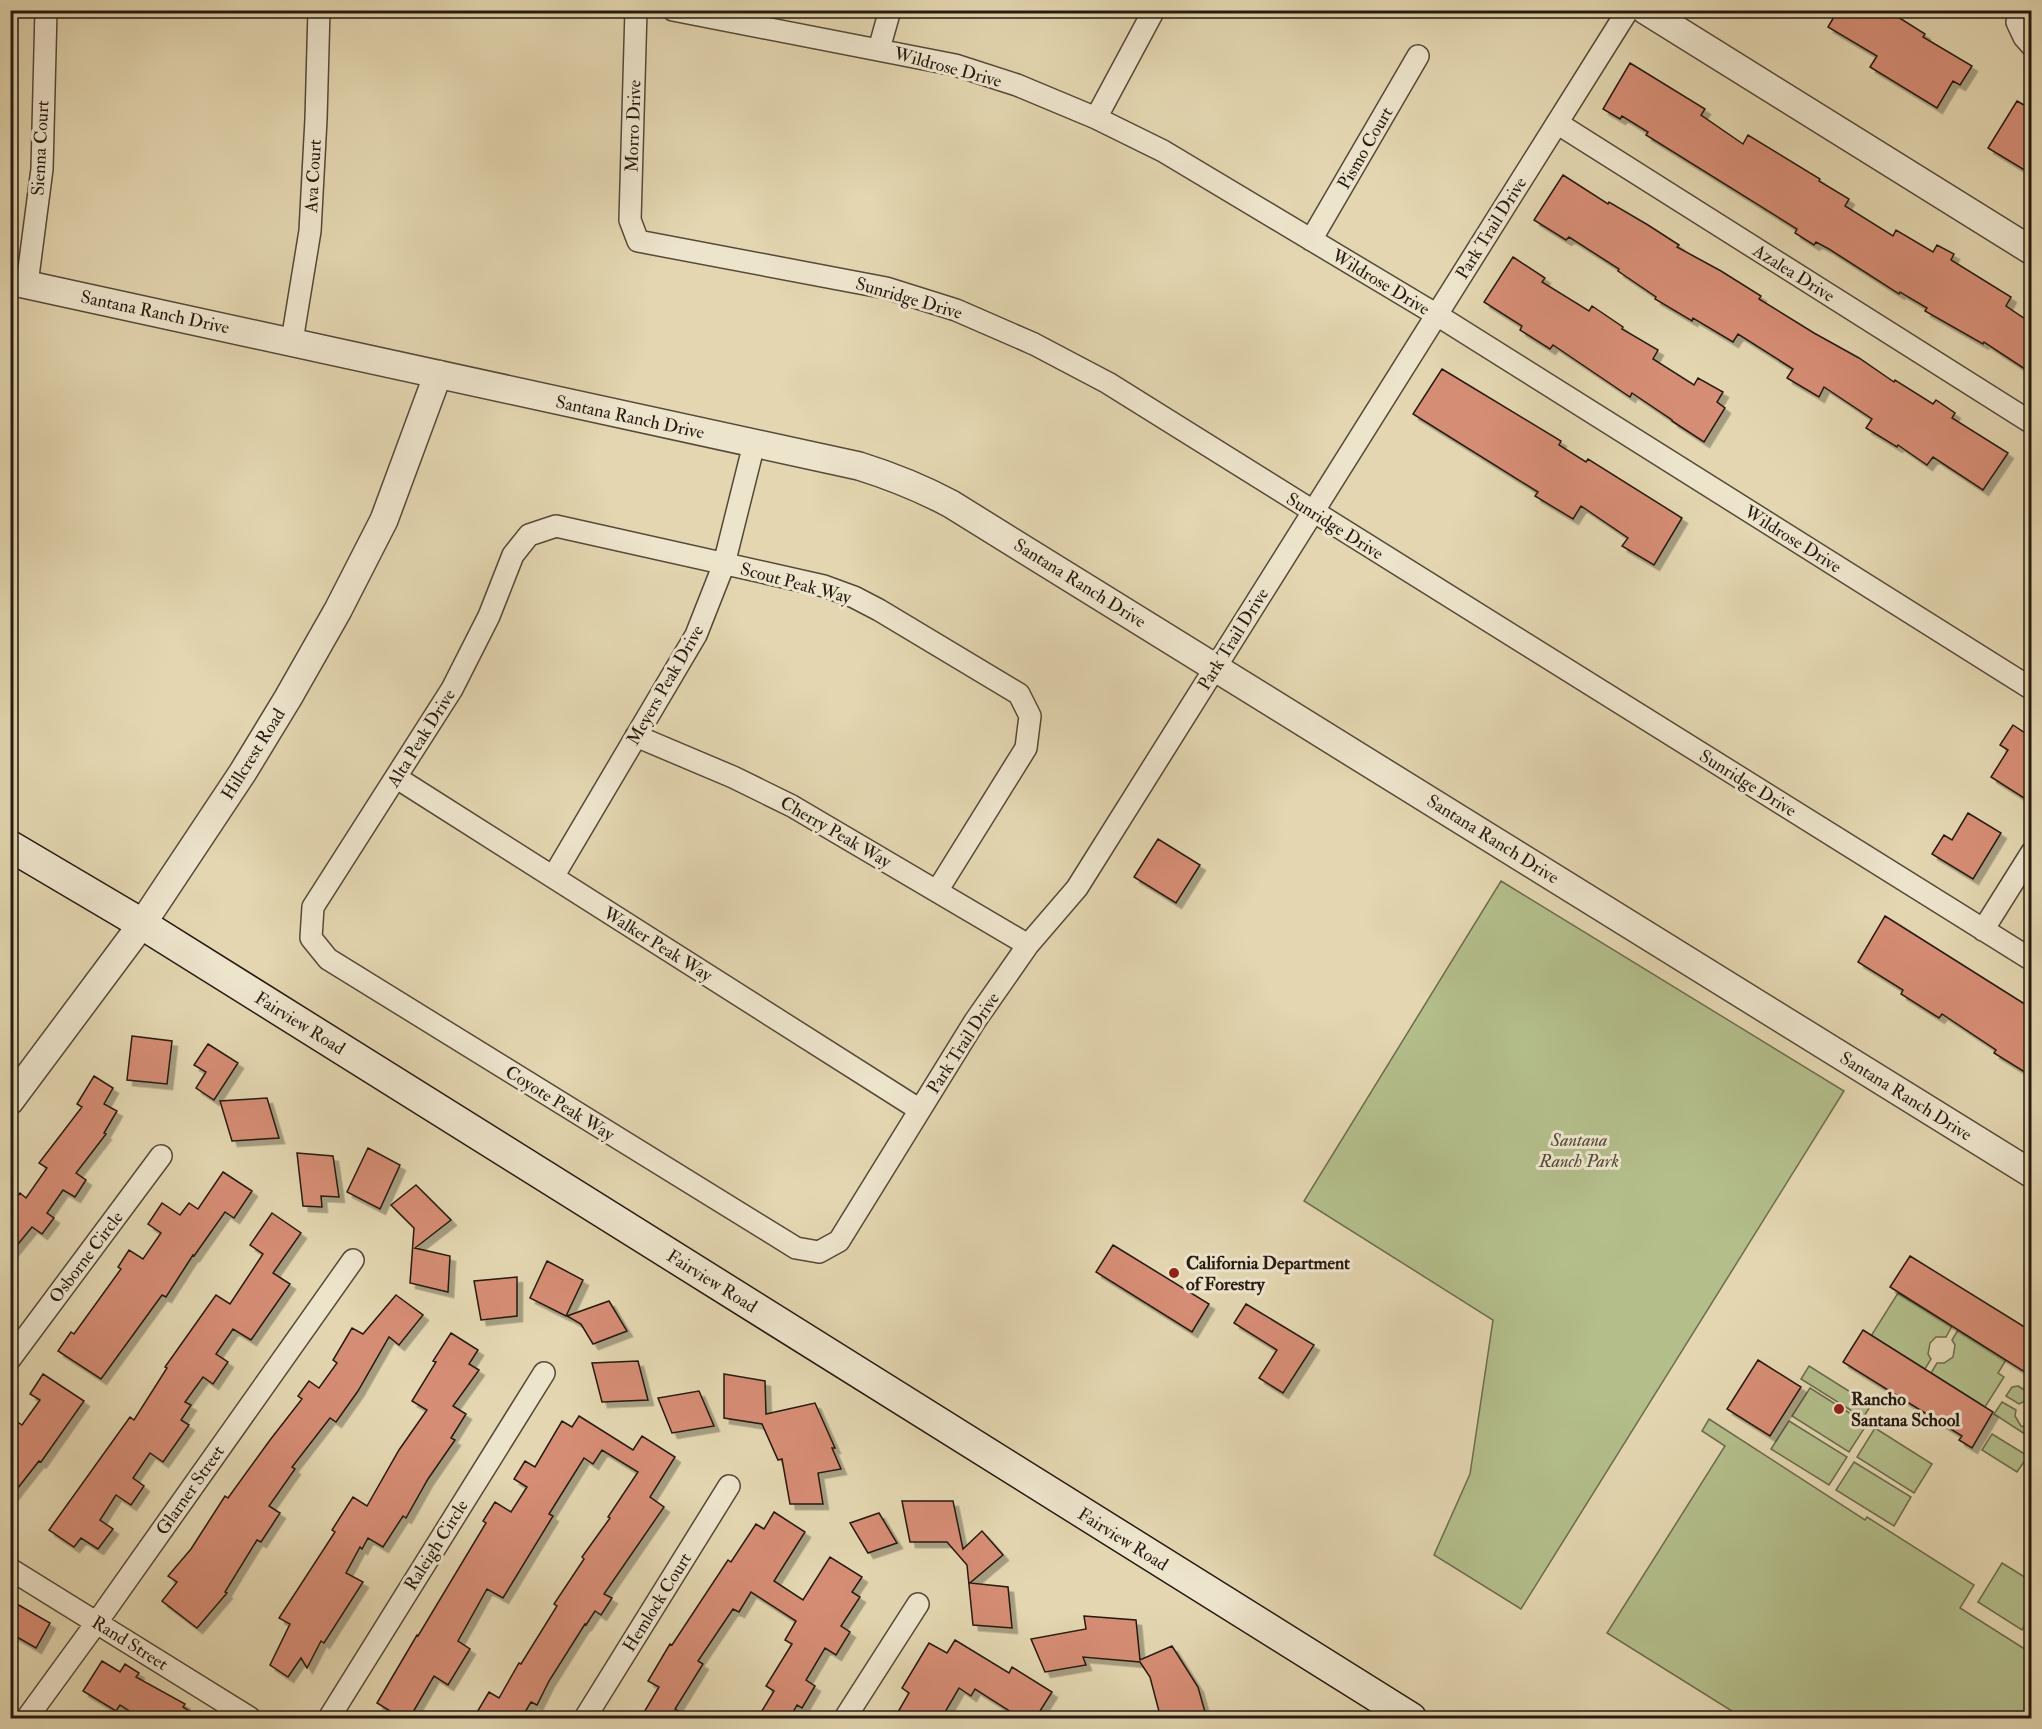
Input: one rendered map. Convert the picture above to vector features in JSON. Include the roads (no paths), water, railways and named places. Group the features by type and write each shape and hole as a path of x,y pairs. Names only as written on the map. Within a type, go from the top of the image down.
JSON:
{"main road":[{"name":"Fairview Road","path":"10,846 142,924 1411,1719"}],"street":[{"name":"Sienna Court","path":"19,283 42,169 46,10"},
{"name":"Ava Court","path":"292,341 310,231 319,10"},
{"name":"Morro Drive","path":"636,10 630,220 638,241"},
{"name":"Wildrose Drive","path":"673,10 955,64 1096,118 1163,151 1437,315 2031,689"},
{"path":"879,49 890,10"},
{"path":"1096,118 1154,10"},
{"name":"Park Trail Drive","path":"819,1252 839,1240 975,1021 1028,945 1077,888 1628,10"},
{"path":"1645,10 2031,251"},
{"path":"2017,22 2024,37 2031,45"},
{"name":"Pismo Court","path":"1311,240 1418,56"},
{"name":"Azalea Drive","path":"1557,123 2031,423"},
{"name":"Sunridge Drive","path":"638,241 886,288 956,310 1034,344 1108,383 2031,960"},
{"name":"Santana Ranch Drive","path":"19,283 859,466 927,491 1216,666 2031,1174"},
{"name":"Hillcrest Road","path":"10,1101 142,924 243,772 338,610 384,520 438,374"},
{"name":"Meyers Peak Drive","path":"553,877 696,635 724,564 754,444"},
{"name":"Scout Peak Way","path":"529,535 556,526 824,586 854,597 1019,694 1030,716 1026,748 937,891"},
{"name":"Alta Peak Drive","path":"311,938 313,907 452,689 489,616 513,555 529,535"},
{"name":"Cherry Peak Way","path":"636,736 733,777 792,806 1028,945"},
{"name":"Walker Peak Way","path":"397,778 920,1110"},
{"path":"1983,930 2031,852"},
{"name":"Coyote Peak Way","path":"311,938 328,959 369,985 796,1248 819,1252"},
{"name":"Osborne Circle","path":"10,1359 161,1156"},
{"name":"Glarner Street","path":"27,1719 352,1260"},
{"name":"Raleigh Circle","path":"329,1719 544,1373"},
{"name":"Hemlock Court","path":"585,1719 729,1486"},
{"name":"Rand Street","path":"10,1569 250,1719"},
{"path":"845,1719 918,1604"}],"place":[{"name":"California Department of Forestry","path":"1174,1273"},
{"name":"Rancho Santana School","path":"1839,1409"}],"park label":[{"name":"Santana Ranch Park","path":"1579,1150"}]}
